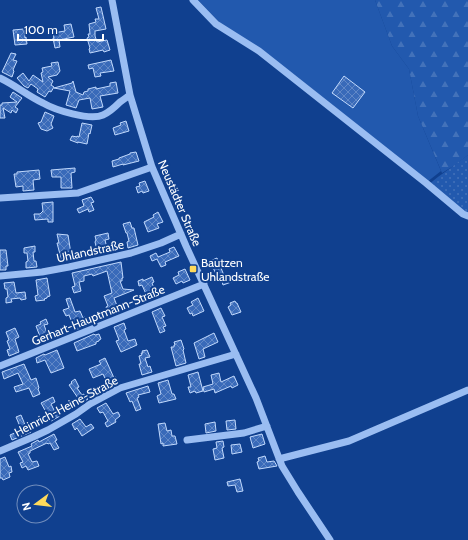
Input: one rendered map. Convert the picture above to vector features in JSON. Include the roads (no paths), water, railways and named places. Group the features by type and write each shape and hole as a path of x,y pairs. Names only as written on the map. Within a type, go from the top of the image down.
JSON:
{"street":[{"name":"Neustädter Straße","path":"112,0 130,95 152,167 256,398 279,459 288,477 330,540"},
{"path":"193,0 216,24 259,51 463,214 468,216"},
{"path":"0,78 44,104 84,116 94,117 102,115 110,111 130,95"},
{"path":"0,198 78,193 152,167"},
{"name":"Uhlandstraße","path":"0,276 42,272 75,266 131,253 161,243 181,234"},
{"name":"Gerhart-Hauptmann-Straße","path":"0,366 204,284"},
{"name":"Heinrich-Heine-Straße","path":"0,451 48,430 76,414 96,400 120,388 236,354"},
{"path":"279,459 349,441 468,390"},
{"path":"187,440 244,433 267,426"}],"place":[{"name":"Bautzen Uhlandstraße","path":"193,269"}]}
